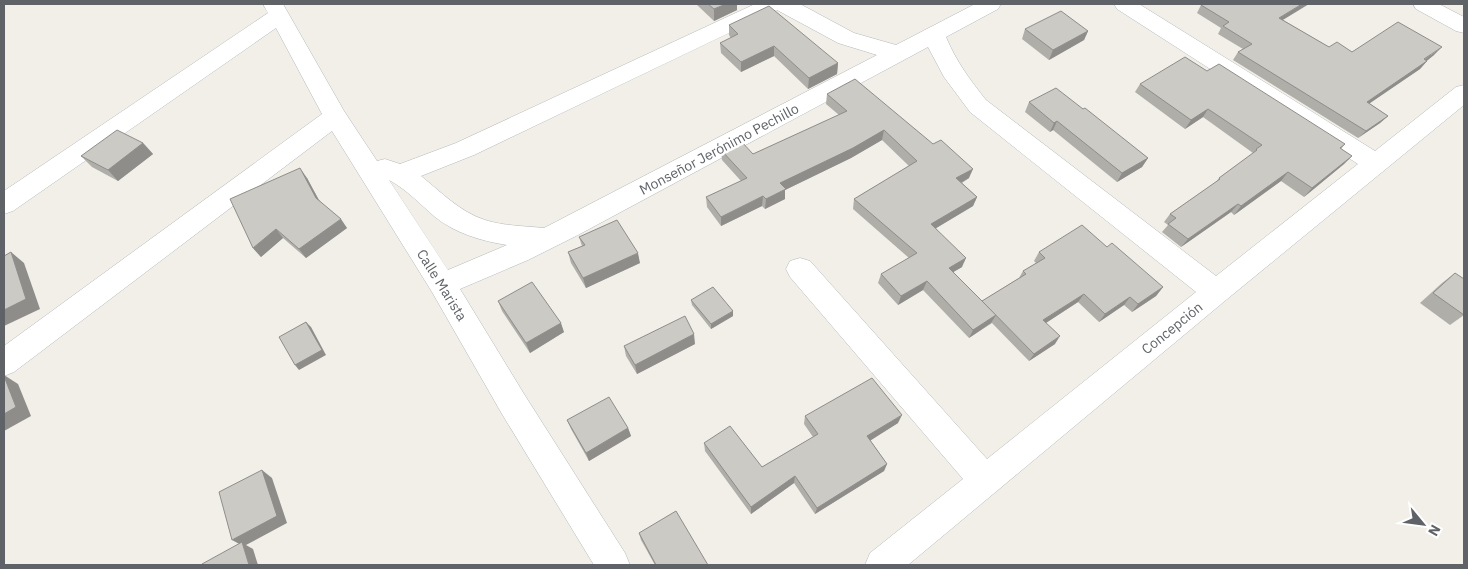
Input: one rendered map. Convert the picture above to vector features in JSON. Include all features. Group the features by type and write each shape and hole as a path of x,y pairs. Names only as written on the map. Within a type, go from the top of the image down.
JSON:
{"street":[{"path":"399,174 464,149 772,4"},
{"path":"780,4 790,7 846,38 897,53"},
{"name":"Monseñor Jerónimo Pechillo","path":"442,284 546,239 658,182 991,4"},
{"path":"1124,4 1376,164"},
{"path":"1423,4 1464,26"},
{"path":"4,204 276,10"},
{"name":"Calle Marista","path":"276,10 335,116 442,284 513,404 613,565"},
{"path":"934,33 954,77 978,106 1216,292"},
{"name":"Concepción","path":"882,565 1216,292 1464,93"},
{"path":"4,363 335,116"},
{"path":"365,164 388,168 399,174 454,217 485,232 546,239"},
{"path":"800,268 985,481"}],"building":[{"path":"708,4 726,4 714,9"},
{"path":"1302,4 1279,18 1329,47 1337,42 1352,52 1398,22 1442,47 1424,59 1427,61 1367,102 1388,116 1366,131 1238,52 1252,44 1223,26 1229,22 1201,5"},
{"path":"769,6 838,63 809,78 774,46 741,62 720,43 738,34 729,25"},
{"path":"1061,11 1088,31 1053,50 1025,29"},
{"path":"1185,57 1207,71 1219,64 1345,144 1340,148 1352,156 1312,188 1288,172 1241,206 1238,204 1188,239 1168,224 1176,218 1170,214 1220,179 1262,145 1208,109 1191,120 1140,84"},
{"path":"855,79 933,144 941,140 973,169 956,178 977,197 931,224 966,258 949,268 996,315 973,330 927,281 901,296 881,274 917,253 854,199 917,161 884,130 853,148 780,183 786,189 766,199 763,196 721,217 706,197 747,178 721,150 740,140 753,154 847,111 827,94"},
{"path":"1056,88 1083,109 1085,108 1148,158 1122,173 1057,121 1054,123 1029,102"},
{"path":"117,130 143,143 108,170 81,156"},
{"path":"300,168 316,198 341,219 299,249 276,229 253,248 230,199"},
{"path":"617,220 638,253 583,278 568,252 585,245 579,237"},
{"path":"1082,225 1107,247 1112,243 1163,287 1138,304 1130,297 1105,314 1084,294 1043,320 1060,336 1034,354 982,301 1026,274 1023,271 1045,258 1039,252"},
{"path":"11,252 26,299 4,310 4,256"},
{"path":"1455,273 1464,279 1464,315 1433,293"},
{"path":"532,282 561,323 526,343 498,301"},
{"path":"713,287 733,311 711,324 691,300"},
{"path":"685,316 694,334 635,365 624,346"},
{"path":"306,322 322,350 295,365 279,337"},
{"path":"4,376 16,407 4,414"},
{"path":"872,378 902,415 867,436 887,464 817,508 795,476 751,507 704,443 730,426 762,467 818,434 805,416"},
{"path":"609,397 628,428 586,453 567,420"},
{"path":"262,470 277,516 232,540 219,492"},
{"path":"676,511 708,565 656,565 639,533"},
{"path":"242,542 249,565 202,565 202,564"}]}
